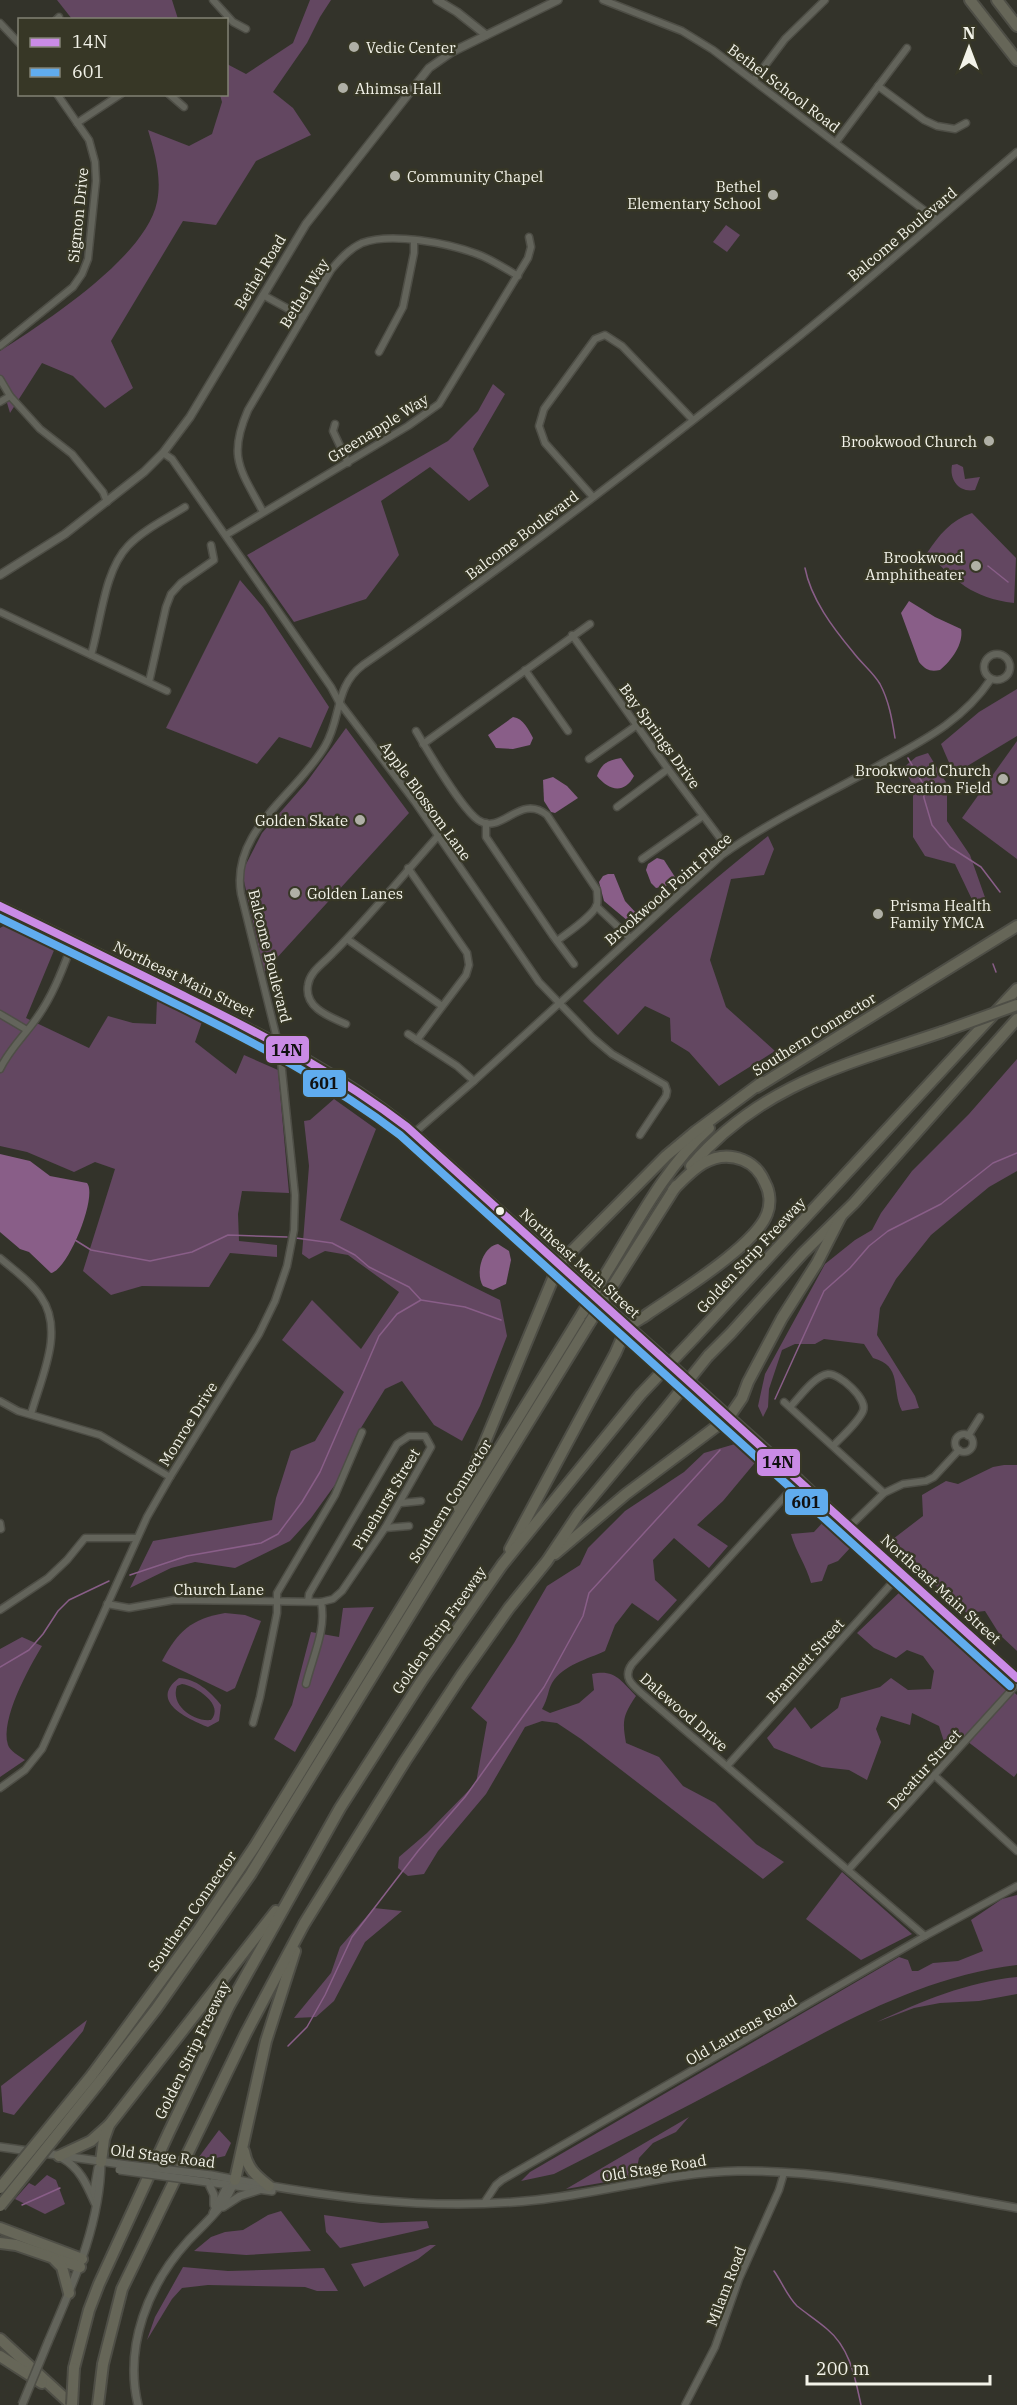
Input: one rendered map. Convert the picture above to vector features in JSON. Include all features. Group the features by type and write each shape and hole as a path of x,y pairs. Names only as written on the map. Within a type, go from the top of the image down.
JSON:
{"highway":[{"path":"970,0 1017,60"},
{"path":"997,0 1017,26"},
{"name":"Southern Connector","path":"0,2188 156,2009 250,1875 591,1323 607,1284 659,1189 682,1157 700,1136 762,1082 1017,926"},
{"name":"Golden Strip Freeway","path":"70,2403 74,2368 89,2310 169,2132 224,2017 302,1874 376,1749 502,1565 640,1395 1017,989"},
{"name":"Southern Connector","path":"0,2206 96,2077 255,1846 582,1314 607,1284 695,1162 720,1135 763,1102 785,1089 826,1071 1017,1005"},
{"path":"98,2405 109,2337 122,2289 236,2053 304,1924 439,1708 498,1623 547,1561 579,1514 708,1356 841,1215 1017,1019"},
{"path":"446,1537 559,1264 666,1156 762,1082"},
{"path":"502,1565 628,1326 734,1251 764,1221 769,1208 769,1196 763,1177 747,1162 728,1156 704,1162 673,1190"},
{"path":"547,1561 626,1494 729,1417 742,1398 782,1318 817,1263 841,1215"},
{"path":"59,2156 91,2140 109,2125 238,1961 302,1874"},
{"path":"234,2183 266,2041 304,1924"},
{"path":"101,2162 104,2139 109,2125"},
{"path":"243,2144 246,2163 266,2188"},
{"path":"0,2228 81,2263"},
{"path":"0,2243 16,2245 53,2258 81,2263"},
{"path":"53,2258 62,2267 69,2293"},
{"path":"0,2339 70,2403"},
{"path":"0,2356 70,2403"}],"main road":[{"name":"Northeast Main Street","path":"0,906 278,1043 343,1079 378,1104 414,1133 1017,1678"}],"street":[{"path":"213,0 233,22 246,29"},
{"path":"437,0 457,12 486,35"},
{"name":"Bethel Road","path":"0,575 34,555 107,502 163,453 190,417 292,244 324,198 421,77 438,61 558,0"},
{"name":"Bethel School Road","path":"603,0 691,36 754,80 937,220"},
{"path":"754,80 785,39 825,0"},
{"path":"0,23 18,42"},
{"path":"836,142 907,48"},
{"path":"878,86 931,124 952,129 959,128 966,123"},
{"name":"Sigmon Drive","path":"0,346 73,286 85,268 90,248 96,168 91,145 58,96"},
{"path":"77,123 118,96"},
{"path":"171,96 183,107"},
{"name":"Balcome Boulevard","path":"278,1043 241,894 241,867 260,826 324,747 333,727 344,686 352,674 432,617 693,420 791,343 1017,152"},
{"name":"Greenapple Way","path":"226,535 348,463 440,405 518,276 531,250 529,237"},
{"name":"Bethel Way","path":"263,512 240,470 237,454 238,438 248,410 303,317 331,270 349,251 363,243 379,239 414,240 478,254 518,276"},
{"path":"379,352 403,307 414,240"},
{"path":"263,295 303,317"},
{"path":"593,497 545,443 539,426 544,409 595,339 605,335 622,346 693,420"},
{"path":"0,379 10,396 40,429 72,454 103,492 107,502"},
{"path":"0,402 10,396"},
{"path":"334,424 333,431 348,463"},
{"name":"Apple Blossom Lane","path":"163,453 172,459 226,535 339,702 415,802 515,950 558,1003 583,1029 612,1054 665,1085 666,1096 640,1136"},
{"path":"91,655 108,584 122,554 135,539 185,507"},
{"path":"149,682 169,598 181,583 214,560 211,545"},
{"path":"0,612 167,691"},
{"path":"423,744 590,624"},
{"name":"Bay Springs Drive","path":"572,635 668,770 729,850"},
{"path":"994,654 1004,655 1010,662 1010,672 1002,680 991,679 984,667 987,659 994,654"},
{"path":"525,670 568,731"},
{"name":"Brookwood Point Place","path":"414,1133 729,850 766,826 927,739 958,717 991,679"},
{"path":"589,759 637,725"},
{"path":"416,731 466,807 478,820 486,823 500,821 525,808 541,810 547,815 597,890 596,906 557,941"},
{"path":"617,807 668,770"},
{"path":"642,859 703,816"},
{"path":"486,823 486,837 574,964"},
{"path":"346,1024 325,1015 312,1005 307,986 312,973 347,939 438,836"},
{"path":"408,868 467,953 469,965 465,975 417,1040"},
{"path":"596,906 630,938"},
{"path":"347,939 442,1006"},
{"path":"0,1069 48,1000 73,942"},
{"path":"0,1014 27,1030"},
{"path":"408,1034 457,1066 474,1081"},
{"name":"Monroe Drive","path":"0,1788 25,1770 42,1749 138,1538 170,1477 259,1334 275,1301 287,1266 294,1230 295,1195 278,1043"},
{"path":"0,1258 40,1294 50,1317 51,1342 31,1414"},
{"path":"790,1407 826,1374 835,1375 862,1398 865,1403 863,1411 833,1446"},
{"path":"0,1401 18,1411 100,1435 170,1477"},
{"path":"784,1402 884,1493"},
{"path":"968,1436 980,1417"},
{"path":"253,1723 277,1613 275,1601 277,1593 289,1569 339,1488 362,1432"},
{"path":"961,1435 968,1436 972,1443 970,1449 965,1452 959,1450 955,1444 956,1439 961,1435"},
{"name":"Pinehurst Street","path":"308,1602 309,1594 397,1444 409,1436 425,1436 430,1441 431,1449 401,1503 342,1591 333,1599"},
{"path":"849,1527 884,1493 903,1484 926,1481 934,1477 959,1450"},
{"name":"Dalewood Drive","path":"799,1479 628,1671 630,1682 925,1936"},
{"path":"401,1503 421,1501"},
{"path":"385,1528 409,1526"},
{"path":"0,1610 48,1578 83,1540 138,1538"},
{"name":"Bramlett Street","path":"727,1766 901,1573"},
{"name":"Church Lane","path":"107,1604 129,1608 174,1600 321,1602 333,1599"},
{"path":"306,1684 319,1639 323,1612 321,1602"},
{"name":"Decatur Street","path":"849,1869 1017,1684"},
{"path":"934,1775 1017,1851"},
{"name":"Old Laurens Road","path":"484,2203 502,2180 925,1936 1017,1886"},
{"name":"Old Stage Road","path":"0,2147 266,2188 393,2202 484,2203 536,2200 700,2174 737,2171 784,2173 873,2184 1017,2208"},
{"path":"59,2156 73,2166 86,2181 96,2202"},
{"path":"22,2405 81,2263 92,2230 96,2202 95,2180 101,2162"},
{"name":"Milam Road","path":"685,2405 715,2347 739,2280 784,2173"},
{"path":"209,2180 216,2210"},
{"path":"138,2405 133,2357 143,2316 170,2264 211,2218 225,2190 234,2183"},
{"path":"216,2210 240,2196 266,2188"}],"shaded area":[{"path":"57,0 172,0 178,18 71,18"},
{"path":"310,0 331,0 307,43 273,92 293,108 311,135 256,161 216,225 183,221 111,341 133,388 105,408 73,376 42,363 10,413 0,379 0,351 67,306 91,286 114,266 149,223 157,202 159,184 148,130 189,146 212,134 222,102 220,96 228,96 228,65 246,74 293,43"},
{"path":"726,225 740,235 727,252 713,242"},
{"path":"493,384 505,394 473,449 489,486 469,501 430,467 381,501 399,555 366,599 294,622 247,555 448,441 478,411"},
{"path":"957,464 963,467 965,479 980,477 975,490 960,488 954,481 952,465"},
{"path":"972,513 1016,558 1014,603 987,597 966,587 927,553 946,529"},
{"path":"240,580 263,607 329,707 311,748 279,737 257,764 166,728"},
{"path":"909,601 961,629 961,640 956,652 940,670 928,670 919,662 901,613"},
{"path":"1017,689 1017,736 954,774 941,744 979,712"},
{"path":"513,717 523,722 527,728 533,738 530,745 513,749 496,748 488,735"},
{"path":"346,728 409,813 264,972 242,872 262,833 306,783"},
{"name":"Brookwood Church Recreation Field","path":"1017,741 1017,859 962,818"},
{"path":"928,753 947,784 947,821 970,855 987,903 977,910 955,864 925,856 913,837 913,785 903,768 916,757"},
{"path":"621,758 634,776 626,786 621,788 606,785 597,776 601,768 612,760"},
{"path":"553,777 567,786 578,798 555,813 551,812 544,801 543,780"},
{"path":"768,836 774,849 764,875 731,879 710,960 726,1007 775,1051 719,1086 689,1052 671,1041 670,1018 645,1006 618,1035 583,1001 673,916"},
{"path":"657,858 664,860 675,877 666,886 656,888 651,883 646,870 648,864"},
{"path":"614,874 625,901 637,914 628,921 604,901 599,882 603,876"},
{"path":"9,923 55,948 26,1018 89,1048 108,1016 133,1023 156,1024 157,999 203,1019 195,1042 236,1074 244,1055 278,1070 289,1193 242,1191 238,1214 239,1241 277,1245 277,1257 230,1253 209,1287 142,1286 111,1295 83,1271 115,1169 95,1162 74,1172 27,1152 0,1146 0,928"},
{"path":"1017,1059 1017,1171 989,1187 931,1235 896,1279 880,1308 877,1335 915,1396 919,1408 902,1411 892,1372 889,1367 873,1358 864,1344 824,1339 815,1344 795,1344 782,1350 769,1389 768,1407 763,1417 758,1406 765,1374 825,1264 855,1240 872,1230 881,1213 912,1171 969,1114"},
{"path":"334,1099 376,1129 340,1220 500,1300 507,1336 480,1406 462,1441 434,1425 402,1381 385,1389 356,1436 337,1482 311,1518 290,1541 235,1568 195,1562 171,1568 130,1588 153,1541 272,1520 276,1498 291,1451 315,1441 344,1392 282,1340 312,1300 361,1349 399,1292 348,1255 325,1251 309,1259 302,1254 309,1166 304,1121 310,1120"},
{"path":"0,1154 30,1161 50,1176 87,1183 88,1202 80,1232 65,1260 58,1269 51,1273 29,1252 20,1249 0,1232"},
{"path":"498,1244 509,1251 511,1260 506,1284 493,1290 483,1286 480,1268 484,1255 492,1246"},
{"path":"735,1444 747,1448 758,1459 723,1501 697,1525 728,1546 709,1568 674,1538 653,1560 655,1580 677,1600 658,1621 632,1603 615,1625 605,1651 576,1663 557,1677 542,1709 550,1713 579,1703 594,1690 592,1674 606,1673 622,1681 636,1696 625,1718 626,1743 659,1757 683,1786 715,1803 756,1844 784,1862 763,1879 581,1739 557,1723 542,1721 525,1727 486,1794 438,1851 424,1874 408,1876 398,1868 399,1857 427,1833 476,1783 487,1722 471,1708 514,1643 547,1586 580,1565 588,1548 625,1511 684,1472 704,1453"},
{"path":"1017,1465 1017,1651 1000,1635 985,1611 967,1613 892,1547 893,1539 923,1516 922,1495 946,1481 958,1484 993,1467"},
{"path":"825,1520 851,1547 838,1561 828,1565 822,1581 811,1583 791,1534 814,1532"},
{"path":"903,1589 1017,1695 1017,1773 1014,1777 959,1735 946,1748 939,1726 912,1713 910,1725 881,1716 876,1729 881,1742 867,1780 849,1770 822,1767 774,1748 767,1738 795,1707 811,1729 838,1708 841,1698 880,1687 891,1678 908,1690 931,1689 934,1671 923,1656 907,1650 896,1658 874,1648 857,1633"},
{"path":"374,1607 295,1752 274,1739 292,1705 311,1632 339,1637 343,1608"},
{"path":"225,1613 245,1615 261,1621 235,1688 227,1692 162,1661 180,1634 187,1628 203,1619"},
{"path":"22,1637 42,1646 17,1694 8,1722 8,1745 25,1760 0,1777 0,1649"},
{"path":"179,1678 191,1680 202,1687 221,1705 219,1721 208,1727 182,1714 169,1702 168,1694 171,1686","holes":["182,1684 201,1692 212,1703 214,1714 211,1720 190,1715 180,1706 177,1700 177,1686"]},
{"path":"842,1872 912,1934 861,1960 806,1919"},
{"path":"1017,1895 1017,1965 980,1971 943,1981 874,2008 554,2174 521,2181 530,2172 899,1957 908,1960 912,1971 918,1971 933,1963 958,1961 983,1951 971,1920 1002,1899"},
{"path":"374,1908 402,1911 365,1942 334,2001 316,2017 294,2018 331,1973 340,1947"},
{"path":"1017,1977 1017,1994 979,2001 940,2003 914,2008 877,2022 963,1988"},
{"path":"87,2020 83,2031 14,2115 3,2112 1,2086"},
{"path":"689,2117 676,2132 653,2143 639,2158 635,2177 566,2189"},
{"path":"219,2130 231,2143 225,2156 216,2158 210,2167 196,2161"},
{"path":"47,2175 56,2180 65,2204 45,2214 15,2199 29,2183 35,2186"},
{"path":"281,2211 311,2251 246,2255 194,2251 211,2237 225,2232 243,2230 268,2215"},
{"path":"324,2215 381,2223 427,2221 429,2228 340,2248 326,2232"},
{"path":"436,2245 418,2259 364,2287 351,2264 415,2251"},
{"path":"183,2267 228,2271 324,2268 338,2291 317,2291 305,2287 208,2285 182,2288 172,2299 147,2340 155,2317"}],"waterway":[{"path":"988,566 1008,582"},
{"path":"805,568 812,591 824,613 845,643 880,684 888,704 895,738"},
{"path":"908,758 922,782 932,825 950,847 981,867 1000,892"},
{"path":"993,964 996,972"},
{"path":"775,1399 824,1291 850,1268 869,1246 888,1231 941,1204 993,1163 1017,1153"},
{"path":"75,1240 91,1250 150,1261 192,1252 228,1235 287,1237"},
{"path":"296,1238 332,1243 355,1255 369,1267 409,1287 421,1300 465,1307 501,1320"},
{"path":"130,1575 187,1556 261,1543 278,1534 302,1502 320,1472 379,1336 397,1314 421,1300"},
{"path":"288,2046 307,2027 352,1937 418,1851 465,1797 544,1687 583,1616 589,1593 720,1450"},
{"path":"0,1667 29,1650 69,1600 109,1581"},
{"path":"22,2205 60,2188"},
{"path":"774,2271 797,2306 827,2329 841,2345 850,2364 861,2405"}],"transit line":[{"name":"14N","path":"0,906 273,1042 355,1090 407,1127 1017,1678"},
{"name":"601","path":"0,918 266,1050 348,1098 400,1135 1010,1686"}],"place":[{"name":"Vedic Center","path":"354,47"},
{"name":"Ahimsa Hall","path":"343,88"},
{"name":"Community Chapel","path":"395,176"},
{"name":"Bethel Elementary School","path":"773,195"},
{"name":"Brookwood Church","path":"989,441"},
{"name":"Brookwood Amphitheater","path":"976,566"},
{"name":"Brookwood Church Recreation Field","path":"1003,779"},
{"name":"Golden Skate","path":"360,820"},
{"name":"Golden Lanes","path":"295,893"},
{"name":"Prisma Health Family YMCA","path":"878,914"}]}
